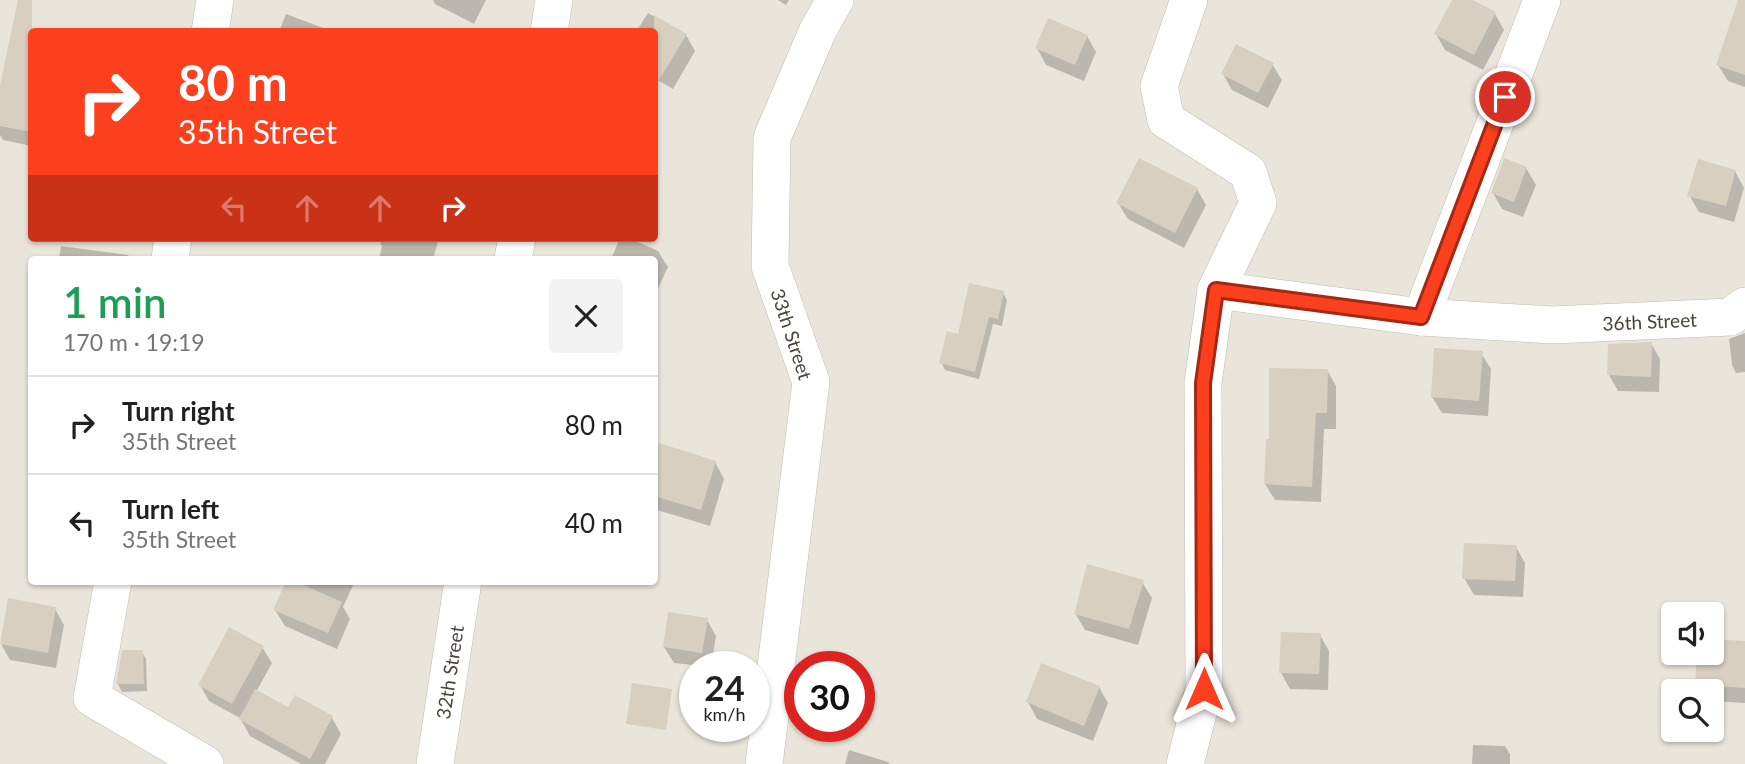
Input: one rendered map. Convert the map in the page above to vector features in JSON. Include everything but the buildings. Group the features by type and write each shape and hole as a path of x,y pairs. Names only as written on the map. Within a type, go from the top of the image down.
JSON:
{"street":[{"path":"211,28 215,0"},
{"path":"550,28 554,0"},
{"name":"33th Street","path":"764,764 811,382 770,266 772,138 818,30 835,0"},
{"path":"1185,764 1204,689 1203,383 1216,290 1258,203 1248,172 1166,120 1159,86 1189,0"},
{"path":"1421,317 1542,0"},
{"name":"36th Street","path":"1216,290 1421,317 1552,325 1730,317 1745,306"},
{"path":"112,585 92,698 205,764"},
{"name":"32th Street","path":"435,764 462,585"}],"shaded area":[{"path":"0,0 1745,0 1745,764 0,764"}],"route":[{"path":"1204,689 1203,383 1216,290 1421,317 1505,97"}]}
